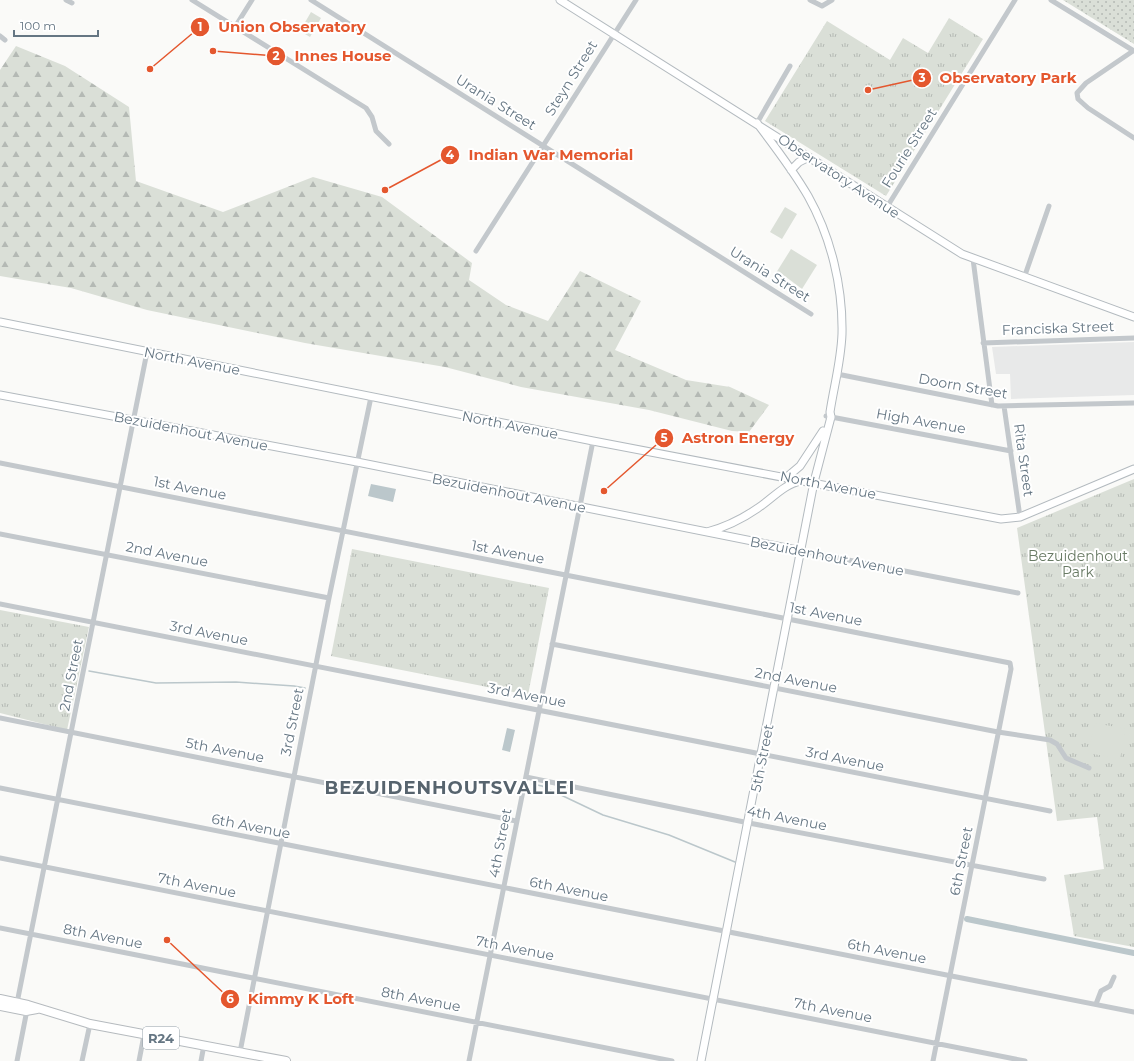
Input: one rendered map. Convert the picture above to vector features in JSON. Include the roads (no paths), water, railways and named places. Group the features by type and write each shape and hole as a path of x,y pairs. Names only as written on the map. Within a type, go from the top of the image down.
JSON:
{"main road":[{"name":"R24","path":"0,999 17,1003 27,1008"},
{"name":"R24","path":"0,1006 38,1009 90,1024 240,1052 262,1059 286,1061"}],"street":[{"path":"66,0 72,3"},
{"path":"192,0 366,108 372,117 376,131 389,144"},
{"path":"235,27 252,0"},
{"name":"Urania Street","path":"311,0 811,314"},
{"name":"Observatory Avenue","path":"560,0 757,123 887,207 972,259 1134,317"},
{"name":"Steyn Street","path":"476,251 636,0"},
{"path":"812,2 824,6 832,0"},
{"name":"Fourie Street","path":"887,207 1015,0"},
{"path":"1051,0 1133,51 1086,83 1077,93 1080,102 1134,138"},
{"path":"0,36 5,40"},
{"path":"790,66 757,123 791,170 815,210 834,264 842,334 837,374 829,415"},
{"path":"791,170 799,162 809,157"},
{"path":"1024,278 1049,206"},
{"path":"972,259 992,405"},
{"name":"North Avenue","path":"0,322 592,441 805,480 1001,519 1020,517 1134,469"},
{"name":"Franciska Street","path":"983,343 1134,338"},
{"name":"2nd Street","path":"17,1003 147,352"},
{"name":"Doorn Street","path":"837,374 992,405 1134,403"},
{"name":"Bezuidenhout Avenue","path":"0,395 357,462 705,533 1018,593"},
{"name":"3rd Street","path":"240,1052 280,843 371,396"},
{"name":"Rita Street","path":"1004,406 1020,517"},
{"name":"5th Street","path":"821,454 820,448 823,431 829,415"},
{"name":"5th Street","path":"701,1061 789,619 814,482 821,454 824,449 829,415"},
{"name":"High Avenue","path":"829,415 1011,451"},
{"path":"787,477 800,466 823,431"},
{"name":"4th Street","path":"469,1061 516,821 540,710 592,441"},
{"name":"1st Avenue","path":"0,463 1006,662 1011,665"},
{"path":"778,475 782,481 784,489"},
{"path":"705,533 720,529 746,516 792,484 805,480"},
{"name":"2nd Avenue","path":"0,534 329,598"},
{"name":"3rd Avenue","path":"0,604 1050,811"},
{"name":"2nd Avenue","path":"552,644 1054,742 1066,758 1089,768"},
{"name":"6th Street","path":"933,1061 1011,665"},
{"name":"5th Avenue","path":"0,718 516,821"},
{"name":"4th Avenue","path":"526,777 749,823 1044,879"},
{"name":"6th Avenue","path":"0,788 1134,1012"},
{"name":"7th Avenue","path":"0,858 1026,1061"},
{"name":"8th Avenue","path":"0,928 672,1061"},
{"path":"1096,1004 1101,991 1110,986 1114,977"},
{"path":"17,1061 27,1008"},
{"path":"82,1061 90,1024"},
{"path":"139,1061 144,1035"},
{"path":"201,1061 204,1045"}],"waterway":[{"path":"89,671 156,683 236,682 305,688"},
{"path":"532,784 542,786 603,815 669,835 735,862"},
{"path":"967,919 1134,953"}],"place":[{"name":"Innes House","path":"213,51"},
{"name":"Union Observatory","path":"150,69"},
{"name":"Observatory Park","path":"868,90"},
{"name":"Indian War Memorial","path":"385,190"},
{"name":"Astron Energy","path":"604,491"},
{"name":"Kimmy K Loft","path":"167,940"}],"district":[{"name":"BEZUIDENHOUTSVALLEI","path":"450,788"}],"park label":[{"name":"Bezuidenhout Park","path":"1078,564"}]}
